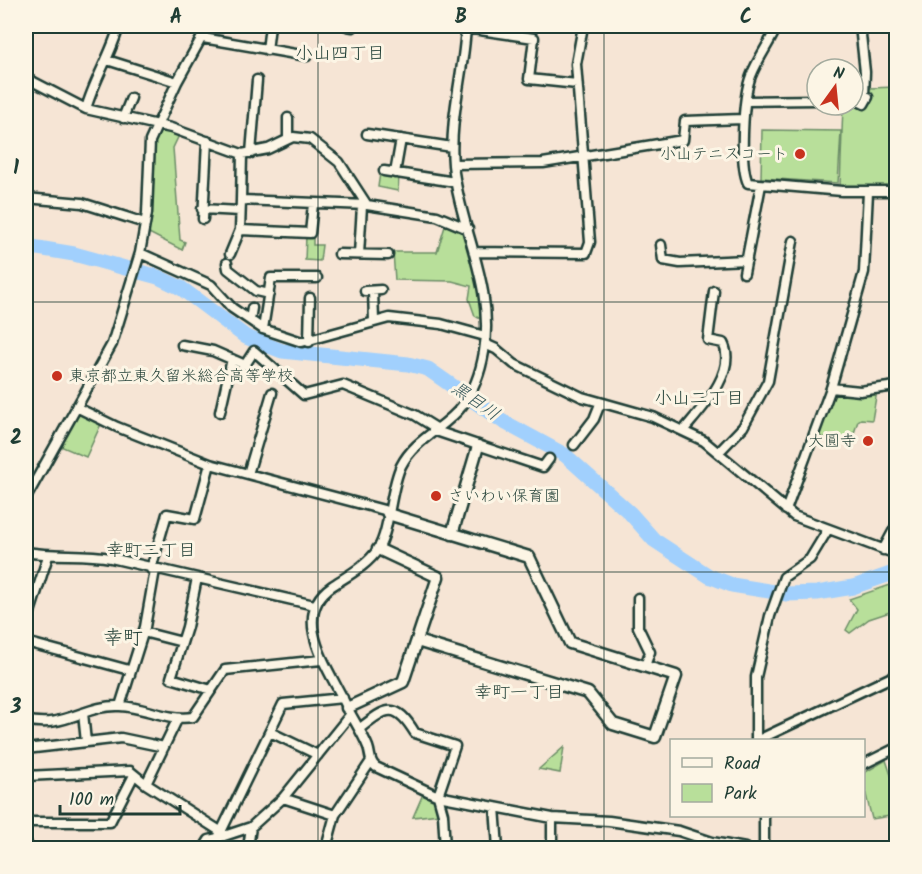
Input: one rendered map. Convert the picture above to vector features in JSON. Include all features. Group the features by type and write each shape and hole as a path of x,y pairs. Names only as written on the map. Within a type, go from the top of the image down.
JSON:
{"street":[{"path":"86,109 91,90 107,60 119,26"},
{"path":"26,498 112,344 140,253 145,223 148,150 157,124 177,82 208,26"},
{"path":"267,50 270,26"},
{"path":"475,252 586,253 590,242 577,84 577,49 582,26"},
{"path":"777,26 750,77 743,119 746,179 751,184 762,185 868,192 897,191"},
{"path":"860,26 863,57"},
{"path":"577,84 529,79 534,38 466,27 465,57 454,119 453,164 486,299 485,340 473,387 465,402 410,453 400,468 378,549 361,566 327,590 314,605 314,639 321,660 359,729 376,767 438,796 552,818 609,821 680,831 712,842 746,849"},
{"path":"203,38 307,56"},
{"path":"107,60 177,82"},
{"path":"26,78 86,109 157,124 246,153 268,149 288,138 310,139 339,162 365,205 360,254"},
{"path":"257,80 246,153 240,230 229,258 228,269 256,291 269,294"},
{"path":"123,118 131,98"},
{"path":"746,100 805,100"},
{"path":"288,118 288,138"},
{"path":"453,164 524,164 583,157 683,140 685,121 743,119"},
{"path":"367,134 453,147"},
{"path":"395,173 401,139"},
{"path":"202,219 207,141"},
{"path":"384,171 456,182"},
{"path":"744,273 762,185"},
{"path":"786,510 831,388 864,272 868,192"},
{"path":"26,198 82,203 145,223"},
{"path":"241,200 365,205 429,214 468,229"},
{"path":"240,230 310,233 313,204"},
{"path":"202,209 240,211"},
{"path":"718,452 743,428 768,381 793,241"},
{"path":"661,245 663,260 672,262 747,260"},
{"path":"140,253 211,285 232,308 263,329 283,337 309,342 389,318 422,321 485,340 514,364 600,404 640,412 683,431 718,452 786,510 827,531 897,554"},
{"path":"339,254 388,255"},
{"path":"263,329 271,278 317,278"},
{"path":"373,291 374,321"},
{"path":"683,431 714,394 724,372 725,348 723,343 708,340 714,291"},
{"path":"309,342 310,298"},
{"path":"250,320 252,308"},
{"path":"182,345 213,351 244,365 254,351 303,395 343,385 415,415 435,429 478,446 543,467 549,459"},
{"path":"220,412 232,359"},
{"path":"831,388 860,391 897,386"},
{"path":"248,474 272,393"},
{"path":"574,445 594,419 600,404"},
{"path":"76,407 117,427 210,464 384,510 388,514 529,557 570,643 676,676 655,737 613,724 588,693 417,641"},
{"path":"452,534 478,446"},
{"path":"120,706 129,670 143,632 153,569 167,514 195,519 210,464"},
{"path":"883,550 897,526"},
{"path":"757,739 756,677 774,604 784,578 810,559 827,531"},
{"path":"219,834 283,704 347,707 403,682 438,577 378,549"},
{"path":"26,552 48,556 89,554 314,605"},
{"path":"26,625 48,556"},
{"path":"197,578 171,678 211,690"},
{"path":"638,598 638,627 650,652 645,666"},
{"path":"143,632 182,642"},
{"path":"26,642 129,670"},
{"path":"26,720 57,723 83,713 120,706 177,720 193,717 225,670 321,660"},
{"path":"761,739 897,675"},
{"path":"204,849 209,840 219,834 251,827 268,814 318,755 347,707"},
{"path":"359,729 384,710 394,710 405,717 415,733 454,746 438,796 443,814 445,849"},
{"path":"83,713 86,742"},
{"path":"146,784 177,720"},
{"path":"270,732 318,755"},
{"path":"26,748 121,738 164,747"},
{"path":"865,764 897,748"},
{"path":"326,849 335,815 371,760"},
{"path":"26,776 130,771 219,834"},
{"path":"26,822 110,822 134,775"},
{"path":"283,798 335,815"},
{"path":"495,807 498,849"},
{"path":"764,817 764,849"},
{"path":"552,818 552,849"},
{"path":"248,849 251,827"},
{"path":"26,844 27,849"}],"green space":[{"path":"896,87 896,188 840,187 843,117 865,117 865,90"},
{"path":"158,128 180,133 173,148 180,240 185,242 182,250 147,232 152,147"},
{"name":"小山テニスコート","path":"762,130 841,131 838,183 761,178"},
{"path":"380,173 399,176 398,191 378,187"},
{"path":"446,223 467,231 483,299 482,320 475,316 469,299 471,286 452,281 395,280 393,252 437,252"},
{"path":"306,236 313,237 313,245 322,245 320,261 305,260"},
{"path":"877,391 872,420 858,421 850,445 815,435 832,392"},
{"path":"80,413 101,424 86,457 58,445 77,414"},
{"path":"896,583 896,610 869,619 850,633 846,630 857,609 849,599"},
{"path":"564,747 560,773 539,769"},
{"path":"886,760 896,790 896,815 872,819 865,791 865,772"},
{"path":"423,794 433,798 439,814 413,817"}],"waterway":[{"name":"黒目川","path":"26,246 74,254 158,277 181,288 246,337 282,351 408,364 428,369 504,422 565,455 630,513 654,540 709,576 732,585 787,594 817,593 853,587 896,572"}],"place":[{"name":"小山テニスコート","path":"800,154"},
{"name":"東京都立東久留米総合高等学校","path":"57,376"},
{"name":"大圓寺","path":"868,441"},
{"name":"さいわい保育園","path":"436,496"}],"district":[{"name":"小山四丁目","path":"340,54"},
{"name":"小山二丁目","path":"699,399"},
{"name":"幸町二丁目","path":"151,551"},
{"name":"幸町","path":"123,639"},
{"name":"幸町一丁目","path":"519,693"}]}
